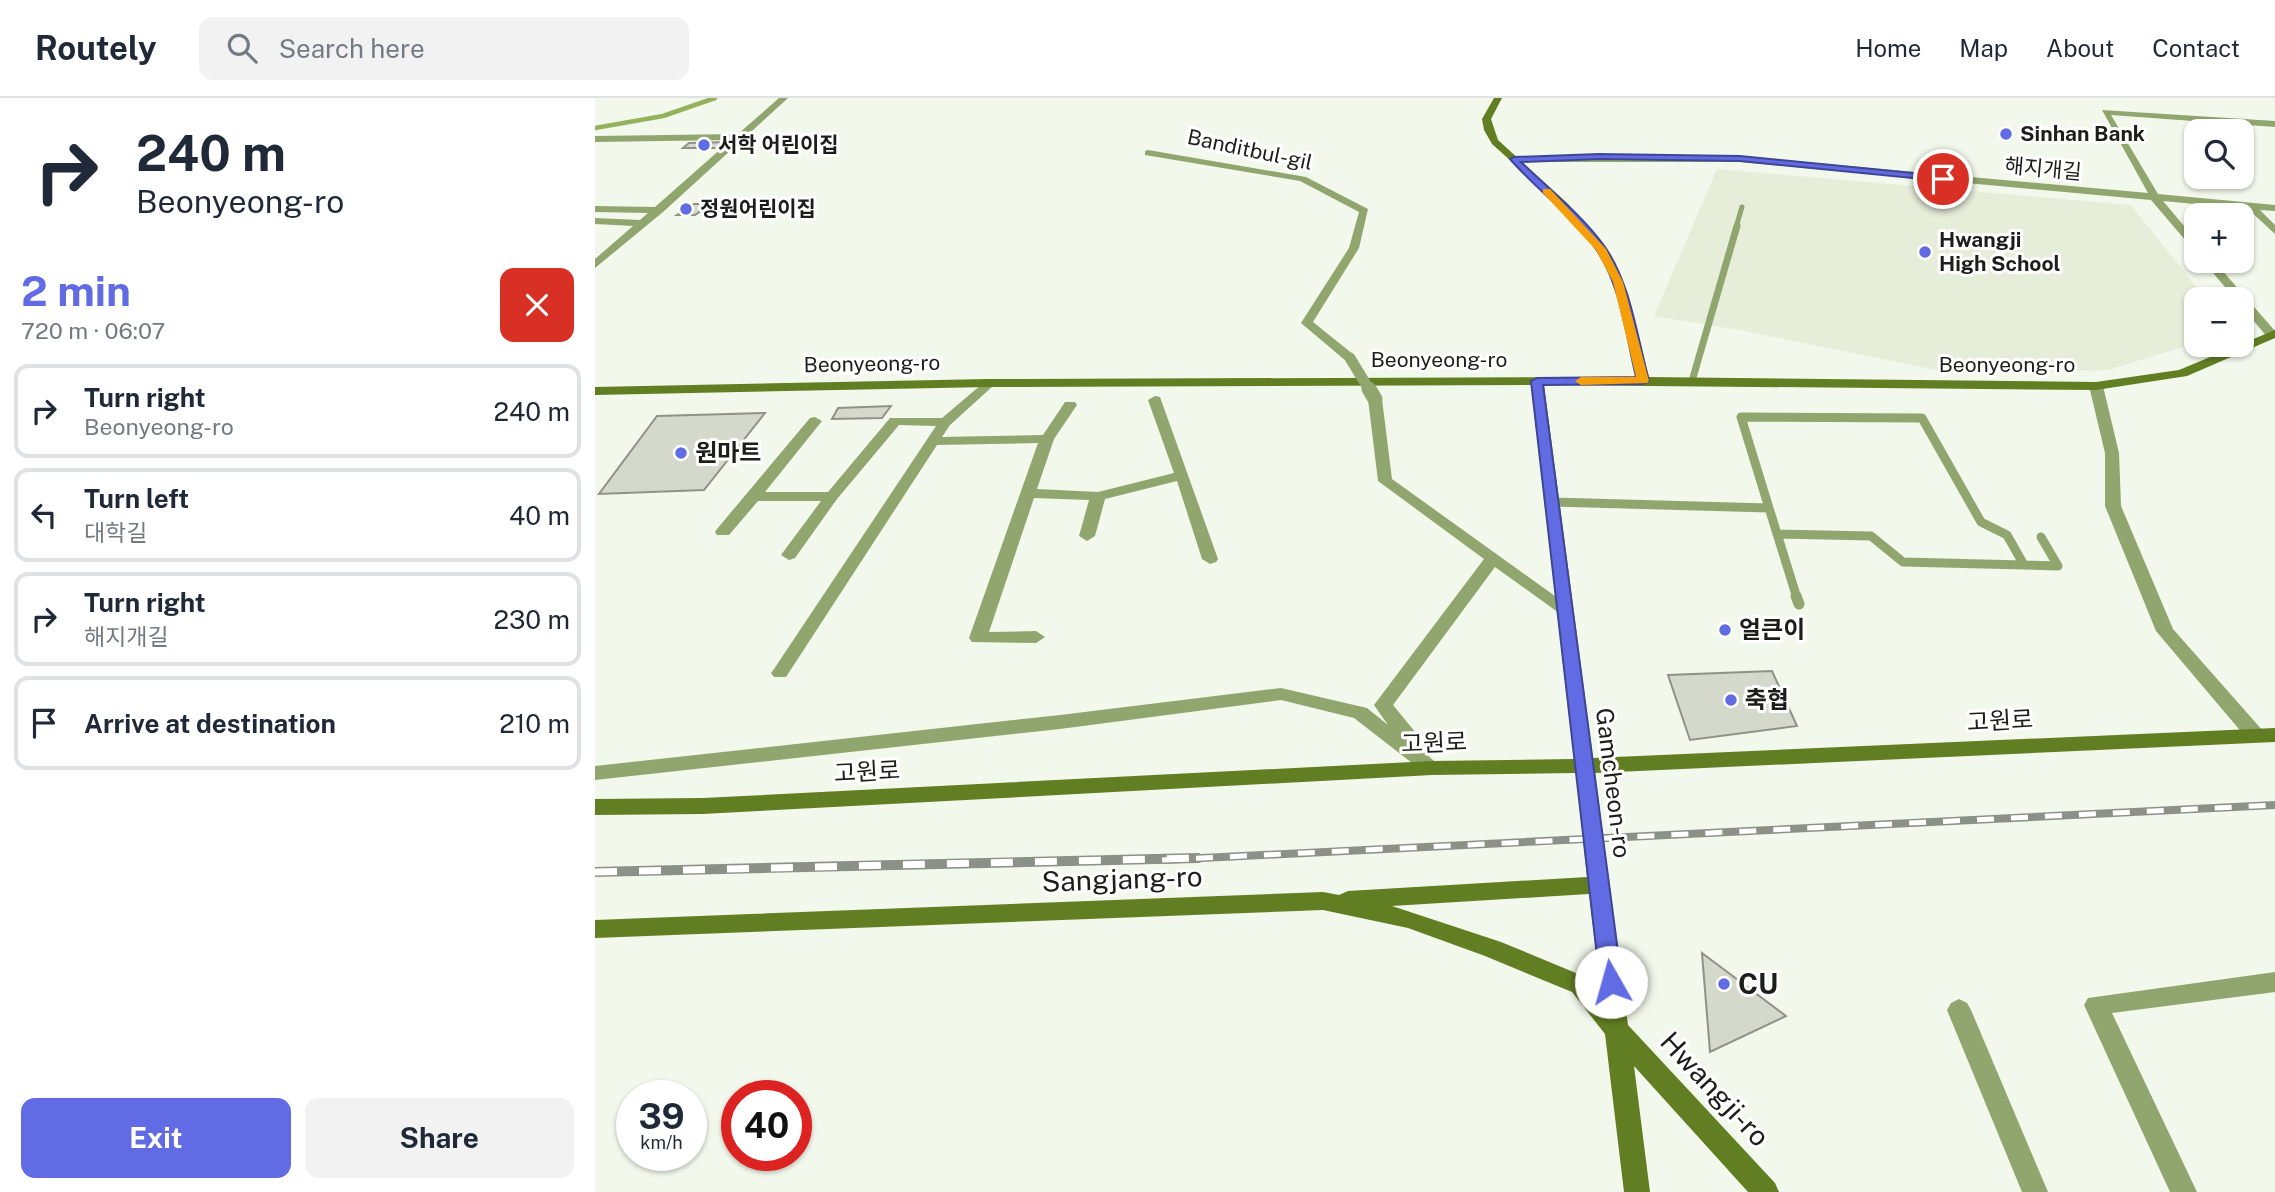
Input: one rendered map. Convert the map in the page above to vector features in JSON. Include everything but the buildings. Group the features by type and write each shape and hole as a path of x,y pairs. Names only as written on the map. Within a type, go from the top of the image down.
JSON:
{"street":[{"path":"595,265 784,98"},
{"path":"1498,98 1486,117 1486,129 1601,249 1618,282 1643,381"},
{"path":"2184,232 2156,199 2105,112 2275,124"},
{"path":"595,139 740,137"},
{"name":"Banditbul-gil","path":"1148,153 1303,179 1364,211 1354,248 1307,323 1350,358 1375,399 1385,481 1492,560"},
{"name":"해지개길","path":"1514,159 1740,159 2219,203"},
{"name":"해지개길","path":"2254,205 2275,208"},
{"path":"595,209 659,210"},
{"path":"2254,209 2275,231"},
{"path":"595,221 645,223"},
{"path":"595,251 614,251"},
{"path":"2218,273 2230,287"},
{"path":"2254,314 2273,334"},
{"name":"Beonyeong-ro","path":"595,391 988,383 1537,381 2096,386 2182,373 2273,334"},
{"name":"Gamcheon-ro","path":"1537,381 1637,1192"},
{"path":"780,673 945,422 988,383"},
{"path":"2096,386 2112,453 2113,506 2165,631 2265,735"},
{"path":"1155,400 1210,559"},
{"path":"1035,637 978,638 1048,439 1070,405"},
{"path":"723,532 815,421"},
{"path":"789,555 832,496 895,421 945,422"},
{"path":"933,441 1048,439"},
{"path":"1028,493 1098,496 1182,475"},
{"path":"754,497 832,496"},
{"path":"1087,536 1098,496"},
{"path":"1432,768 1383,705 1492,560 1565,609"},
{"path":"595,773 1047,724 1281,694 1360,713 1432,768"},
{"name":"고원로","path":"595,807 703,806 1432,768 1584,766 2265,735"},
{"path":"1323,901 1599,885"},
{"name":"Sangjang-ro","path":"595,929 1323,901 1409,919 1493,949 1580,985 1617,1030"},
{"path":"2184,1192 2096,1005 2275,982"},
{"path":"1959,1010 2035,1192"},
{"name":"Hwangji-ro","path":"1617,1030 1766,1192"}],"lane":[{"path":"1692,381 1742,207"},
{"path":"1799,604 1741,417 1922,418 1981,522 2007,535 2024,565"},
{"path":"1552,502 1769,508"},
{"path":"1777,534 1871,536 1903,562 2058,566 2041,537"}],"shaded area":[{"name":"Hwangji High School","path":"1717,169 2131,205 2196,287 2184,287 2184,347 2108,370 1956,374 1745,331 1654,316"}],"waterway":[{"path":"595,128 663,116 715,98"}],"railway":[{"path":"1162,860 2275,805"},
{"path":"595,872 1198,858"}],"slow traffic":[{"path":"1546,191 1601,249 1618,282 1643,381 1581,381"}],"place":[{"name":"Sinhan Bank","path":"2006,134"},
{"name":"서학 어린이집","path":"704,145"},
{"name":"정원어린이집","path":"686,209"},
{"name":"Hwangji High School","path":"1925,252"},
{"name":"원마트","path":"681,453"},
{"name":"얼큰이","path":"1725,630"},
{"name":"축협","path":"1731,700"},
{"name":"CU","path":"1724,984"}],"route":[{"path":"1611,982 1537,381 1643,381 1618,282 1601,249 1575,219 1514,159 1740,159 1943,179"}]}
